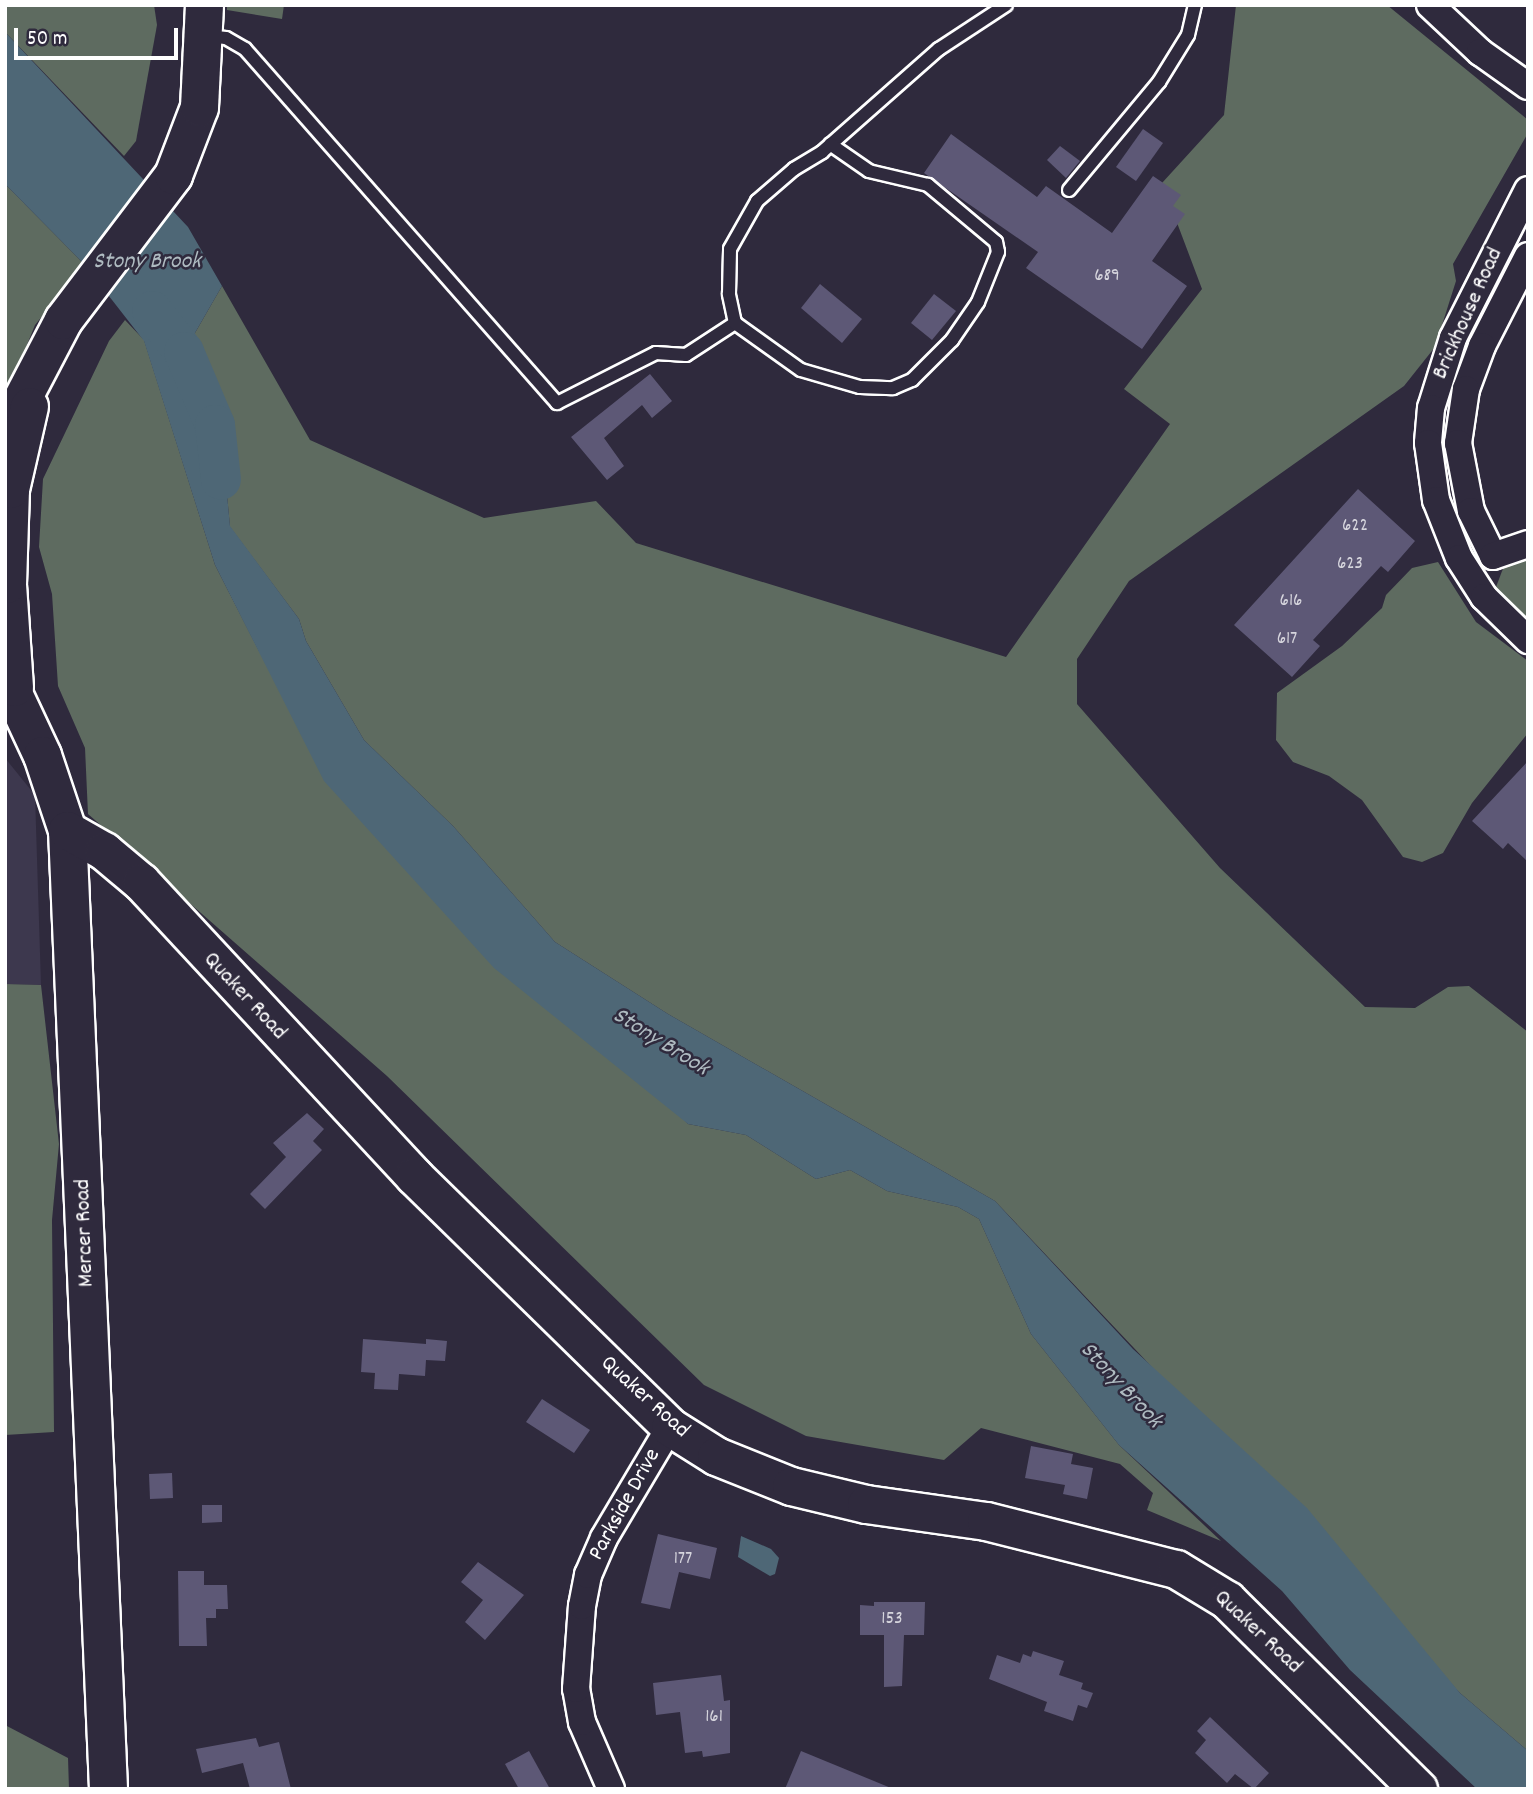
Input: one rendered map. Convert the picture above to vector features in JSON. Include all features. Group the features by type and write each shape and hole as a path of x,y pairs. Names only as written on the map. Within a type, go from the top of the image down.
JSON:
{"main road":[{"name":"Mercer Road","path":"5,431 62,320 163,190 185,148 199,107 205,20"},
{"name":"Mercer Road","path":"32,380 10,489 6,583 8,683 43,755 66,830 108,1789"},
{"path":"5,725 43,755"},
{"name":"Quaker Road","path":"66,830 104,851 141,882 404,1167 670,1427 716,1456 791,1486 866,1504 986,1521 1176,1569 1227,1601 1418,1789"}],"street":[{"path":"1430,5 1480,52 1528,86"},
{"name":"Brickhouse Road","path":"1528,190 1453,338 1430,408 1428,443 1436,500 1471,578 1497,613 1528,640"},
{"name":"Brickhouse Road","path":"1493,556 1465,493 1458,443 1466,388 1482,346 1528,256"},
{"path":"1428,443 1458,443"},
{"path":"1471,578 1493,556 1528,544"},
{"name":"Parkside Drive","path":"611,1789 592,1755 578,1700 582,1606 588,1575 604,1538 670,1427"}],"lane":[{"path":"830,144 869,171 928,186 996,242 998,252 978,302 952,340 912,380 893,388 860,387 802,370 735,323 728,265 739,230 773,186 830,144 939,49 1006,5"},
{"path":"1069,190 1159,82 1188,36 1195,5"},
{"path":"205,20 226,38 245,49 557,403 656,353 685,355 735,323"}],"shaded area":[{"path":"5,758 35,795 41,985 5,984"}],"green space":[{"path":"5,5 154,5 157,25 136,141 124,156 5,32"},
{"path":"227,5 284,5 282,19 227,10"},
{"path":"1236,5 1387,5 1528,120 1528,133 1453,264 1456,281 1435,347 1404,386 1129,581 1077,659 1077,704 1220,868 1365,1007 1415,1008 1448,987 1469,986 1528,1032 1528,1751 1460,1693 995,1201 668,1014 555,942 453,826 364,740 306,641 299,619 230,527 222,441 184,352 222,286 310,440 484,518 596,501 636,543 1006,657 1170,424 1124,389 1202,289 1162,183 1224,115"},
{"path":"5,184 84,264 35,325 5,399"},
{"path":"125,320 144,340 215,565 259,651 688,1124 746,1135 816,1179 850,1170 887,1191 958,1207 979,1219 1031,1334 1119,1445 1221,1541 1147,1510 1153,1493 1120,1464 981,1428 944,1460 806,1436 704,1385 387,1076 88,814 85,748 58,686 52,594 39,547 43,479 109,341"},
{"path":"1528,556 1528,627 1498,595 1496,587 1504,566"},
{"path":"1438,562 1476,622 1528,661 1528,733 1472,803 1443,853 1422,862 1403,857 1362,800 1329,776 1293,762 1276,740 1277,693 1342,646 1382,608 1386,595 1412,568"},
{"path":"5,984 41,985 59,1144 52,1220 54,1432 5,1435"},
{"path":"5,1725 68,1758 69,1789 5,1789"}],"water":[{"name":"Stony Brook","path":"5,32 188,227 222,286 184,352 222,441 230,526 299,619 306,641 364,740 453,826 555,942 668,1014 995,1201 1133,1349 1307,1508 1460,1693 1528,1751 1528,1789 1477,1789 1350,1670 1282,1591 1119,1445 1031,1334 979,1219 958,1207 887,1191 850,1170 816,1179 746,1135 688,1124 494,968 324,781 215,565 144,341 84,264 5,184"},
{"path":"741,1536 771,1549 779,1558 775,1574 770,1576 738,1557"}],"building":[{"path":"1143,129 1163,143 1136,181 1116,167"},
{"path":"951,134 1037,197 1046,186 1112,233 1153,176 1181,195 1173,206 1185,214 1152,261 1187,286 1142,349 1026,268 1038,252 924,173"},
{"path":"1060,146 1080,161 1066,178 1047,160"},
{"path":"820,284 862,319 842,343 801,308"},
{"path":"934,294 956,311 932,340 911,323"},
{"path":"650,374 672,401 652,418 642,405 604,438 624,466 607,480 571,437"},
{"path":"1358,489 1415,541 1388,572 1381,566 1313,640 1320,646 1292,677 1234,625"},
{"path":"1528,761 1528,862 1508,843 1503,849 1472,821"},
{"path":"307,1113 324,1129 313,1141 322,1150 265,1209 250,1194 286,1157 273,1143"},
{"path":"363,1339 426,1344 426,1339 447,1341 445,1361 426,1360 425,1376 399,1374 398,1390 374,1389 375,1373 361,1372"},
{"path":"542,1399 590,1430 574,1453 526,1422"},
{"path":"1031,1446 1073,1454 1071,1464 1093,1468 1087,1499 1063,1494 1065,1485 1025,1478"},
{"path":"172,1473 173,1498 150,1499 149,1474"},
{"path":"202,1505 222,1505 222,1522 202,1523"},
{"path":"658,1534 717,1548 710,1579 679,1572 670,1609 641,1603"},
{"path":"478,1562 524,1595 485,1640 465,1622 483,1600 461,1582"},
{"path":"178,1571 204,1571 204,1585 227,1585 228,1609 216,1609 216,1618 206,1618 207,1646 179,1646"},
{"path":"874,1602 925,1602 924,1635 904,1635 902,1686 884,1687 884,1635 860,1635 860,1605 874,1606"},
{"path":"1033,1651 1064,1661 1059,1675 1083,1683 1081,1689 1093,1693 1087,1708 1078,1705 1073,1721 1044,1711 1047,1702 989,1679 997,1655 1020,1663 1023,1654 1031,1657"},
{"path":"721,1675 724,1701 730,1700 730,1753 703,1757 702,1751 685,1753 680,1712 656,1715 653,1683"},
{"path":"1210,1717 1269,1773 1254,1789 1235,1774 1227,1783 1195,1753 1206,1740 1197,1731"},
{"path":"256,1738 259,1747 279,1742 291,1789 250,1789 243,1763 202,1773 196,1749"},
{"path":"529,1751 550,1789 519,1789 505,1764"},
{"path":"801,1751 891,1788 891,1789 785,1789"}],"waterway":[{"name":"Stony Brook","path":"152,311 184,352 215,425 221,480"}]}
